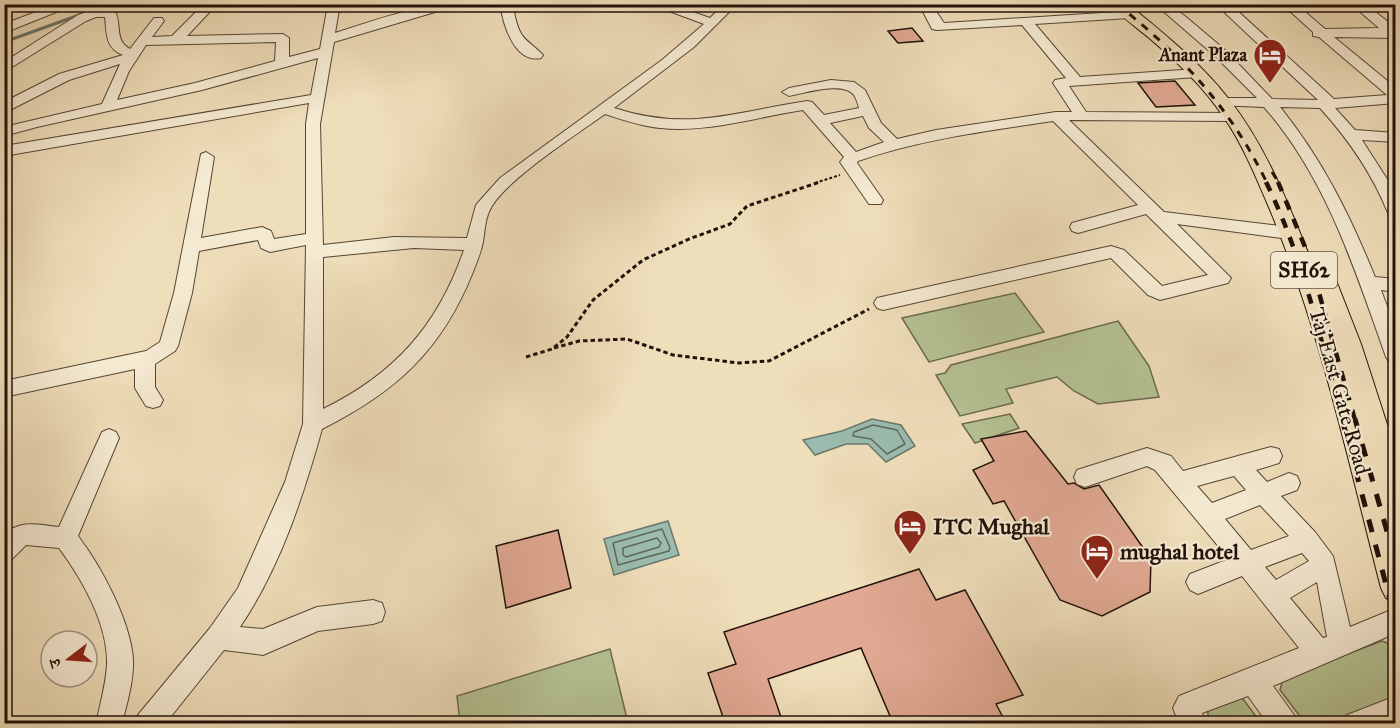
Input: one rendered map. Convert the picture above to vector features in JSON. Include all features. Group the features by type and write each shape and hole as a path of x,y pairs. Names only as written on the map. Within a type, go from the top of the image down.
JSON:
{"main road":[{"name":"Taj East Gate Road","path":"1126,8 1230,107 1264,173 1289,233 1328,341 1395,588"},
{"name":"SH62","path":"1126,8 1171,36 1210,72 1230,107 1277,170 1308,235 1349,344 1394,482"}],"street":[{"path":"4,29 70,4"},
{"path":"176,40 211,4"},
{"path":"147,723 219,637 247,596 296,482 313,424 315,245 313,123 334,4"},
{"path":"4,132 188,89 282,63 387,21 456,4"},
{"path":"536,55 519,44 513,36 507,7 539,4"},
{"path":"656,4 712,23"},
{"path":"313,424 359,401 385,384 409,361 438,326 450,305 474,245 482,212 496,192 527,165 692,43 731,4"},
{"path":"925,4 935,23 940,27 1027,22 1126,8"},
{"path":"1161,4 1227,58 1270,104 1306,151 1337,208 1395,357"},
{"path":"1288,4 1318,33 1395,97"},
{"path":"1357,4 1394,33"},
{"path":"1227,8 1328,104 1390,182 1395,213"},
{"path":"4,68 81,18 95,13 111,14 113,42 130,56"},
{"path":"108,106 113,90 130,56 158,21"},
{"path":"1027,22 1076,81"},
{"path":"1318,33 1394,33"},
{"path":"143,41 283,38 282,63"},
{"path":"4,109 57,78 130,56"},
{"path":"1081,115 1060,84 1063,82 1197,74"},
{"path":"789,92 831,84 849,85 860,93 867,111 880,132 894,144"},
{"path":"852,163 894,144 957,130 1056,116 1270,104 1328,104 1395,97"},
{"path":"4,151 316,98"},
{"path":"603,109 650,122 679,125 719,121 807,105 822,120 875,200"},
{"path":"822,120 867,111"},
{"path":"883,303 1111,252 1118,254 1160,293 1222,278 1155,212 1107,169 1056,116"},
{"path":"1352,134 1395,138"},
{"path":"4,389 146,359 159,354 168,346 183,293 206,157"},
{"path":"1078,227 1155,212 1289,233"},
{"path":"192,246 262,233 270,246 402,240 474,245"},
{"path":"1367,282 1395,286"},
{"path":"146,359 145,388 153,400"},
{"path":"65,538 109,438"},
{"path":"1180,481 1271,456"},
{"path":"1085,477 1147,457 1156,459 1180,481 1273,595 1330,648"},
{"path":"1238,466 1307,540 1325,564 1330,648"},
{"path":"1208,515 1288,483"},
{"path":"4,551 21,534 65,538 72,547 99,595 120,659 109,723"},
{"path":"1198,582 1307,540"},
{"path":"1273,595 1325,564"},
{"path":"219,637 263,642 317,619 373,612"},
{"path":"1194,723 1187,713 1188,705 1253,681 1395,620"},
{"path":"1253,681 1285,723"},
{"path":"1356,723 1395,709"}],"path":[{"path":"552,349 567,337 593,300 643,260 689,238 730,224 747,206 832,179 852,163"},
{"path":"526,357 579,341 627,339 674,355 739,363 769,361 840,322 883,303"}],"green space":[{"path":"1015,293 1044,332 929,362 902,318"},
{"path":"1118,321 1149,366 1159,397 1098,404 1074,391 1057,377 1006,389 1013,403 960,416 936,375 945,373 951,365"},
{"path":"1010,414 1019,428 975,443 962,424"},
{"path":"1382,641 1395,646 1395,700 1337,723 1305,723 1280,690 1283,678"},
{"path":"610,649 628,723 460,723 457,696"},
{"path":"1237,691 1261,723 1209,723 1207,706"}],"water":[{"path":"872,419 901,425 915,446 886,462 868,444 846,444 815,455 803,440 842,431"},
{"path":"668,521 679,555 614,575 604,539"}],"building":[{"path":"912,28 923,41 898,43 888,31"},
{"path":"1175,81 1195,105 1156,107 1138,83"},
{"path":"1026,431 1068,484 1074,483 1084,489 1099,485 1151,559 1150,592 1102,616 1060,600 1004,501 993,504 973,470 994,461 981,439"},
{"path":"558,530 571,588 506,608 496,546"},
{"path":"919,569 936,600 965,590 1023,695 996,704 1006,723 893,723 861,648 768,679 783,723 725,723 708,673 736,664 724,632"}],"waterway":[{"path":"4,42 82,14 99,4"}],"railway":[{"path":"1117,4 1163,43 1202,84 1237,130 1267,183"},
{"path":"1272,172 1279,183"},
{"path":"1266,182 1301,269 1342,420"},
{"path":"1278,182 1308,254 1355,420"},
{"path":"1342,419 1396,622"},
{"path":"1355,419 1396,563"}],"place":[{"name":"Anant Plaza","path":"1270,84"},
{"name":"ITC Mughal","path":"910,555"},
{"name":"mughal hotel","path":"1097,580"}]}
